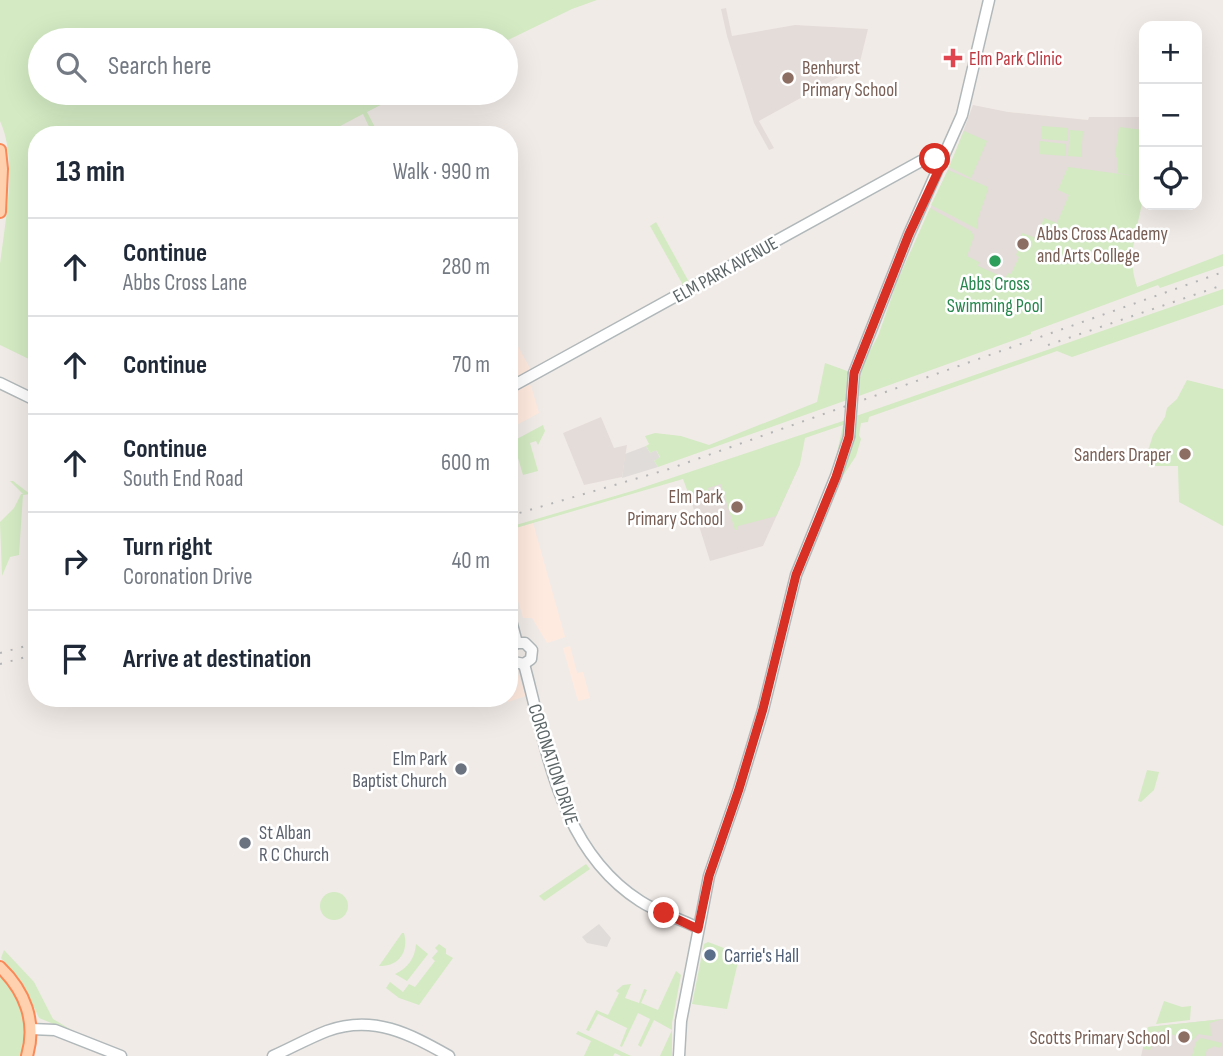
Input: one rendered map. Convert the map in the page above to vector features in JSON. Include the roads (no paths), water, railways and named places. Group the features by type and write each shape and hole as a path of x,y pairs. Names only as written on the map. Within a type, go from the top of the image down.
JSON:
{"main road":[{"path":"0,150 0,212"},
{"path":"0,967 19,989 31,1026 27,1056"}],"street":[{"path":"679,1056 681,1021 709,876 763,709 796,575 836,477 849,437 854,373 969,92 989,0"},
{"name":"ELM PARK AVENUE","path":"518,383 902,172 930,158 943,161"},
{"path":"0,383 28,397"},
{"path":"518,642 524,643 532,650 531,659 524,664 518,663"},
{"name":"CORONATION DRIVE","path":"524,664 559,793 586,849 611,878 642,902 698,929"},
{"path":"273,1056 326,1032 345,1026 372,1024 415,1037 449,1056"},
{"path":"31,1026 55,1030 121,1056"}],"railway":[{"path":"518,513 669,469 1223,272"},
{"path":"1048,345 1223,285"},
{"path":"0,653 28,645"},
{"path":"0,664 28,656"}],"place":[{"name":"Elm Park Clinic","path":"953,58"},
{"name":"Benhurst Primary School","path":"788,78"},
{"name":"Abbs Cross Academy and Arts College","path":"1023,244"},
{"name":"Abbs Cross Swimming Pool","path":"995,261"},
{"name":"Sanders Draper","path":"1185,454"},
{"name":"Elm Park Primary School","path":"737,507"},
{"name":"Elm Park Baptist Church","path":"461,769"},
{"name":"St Alban R C Church","path":"245,843"},
{"name":"Carrie's Hall","path":"710,955"},
{"name":"Scotts Primary School","path":"1184,1037"}]}
